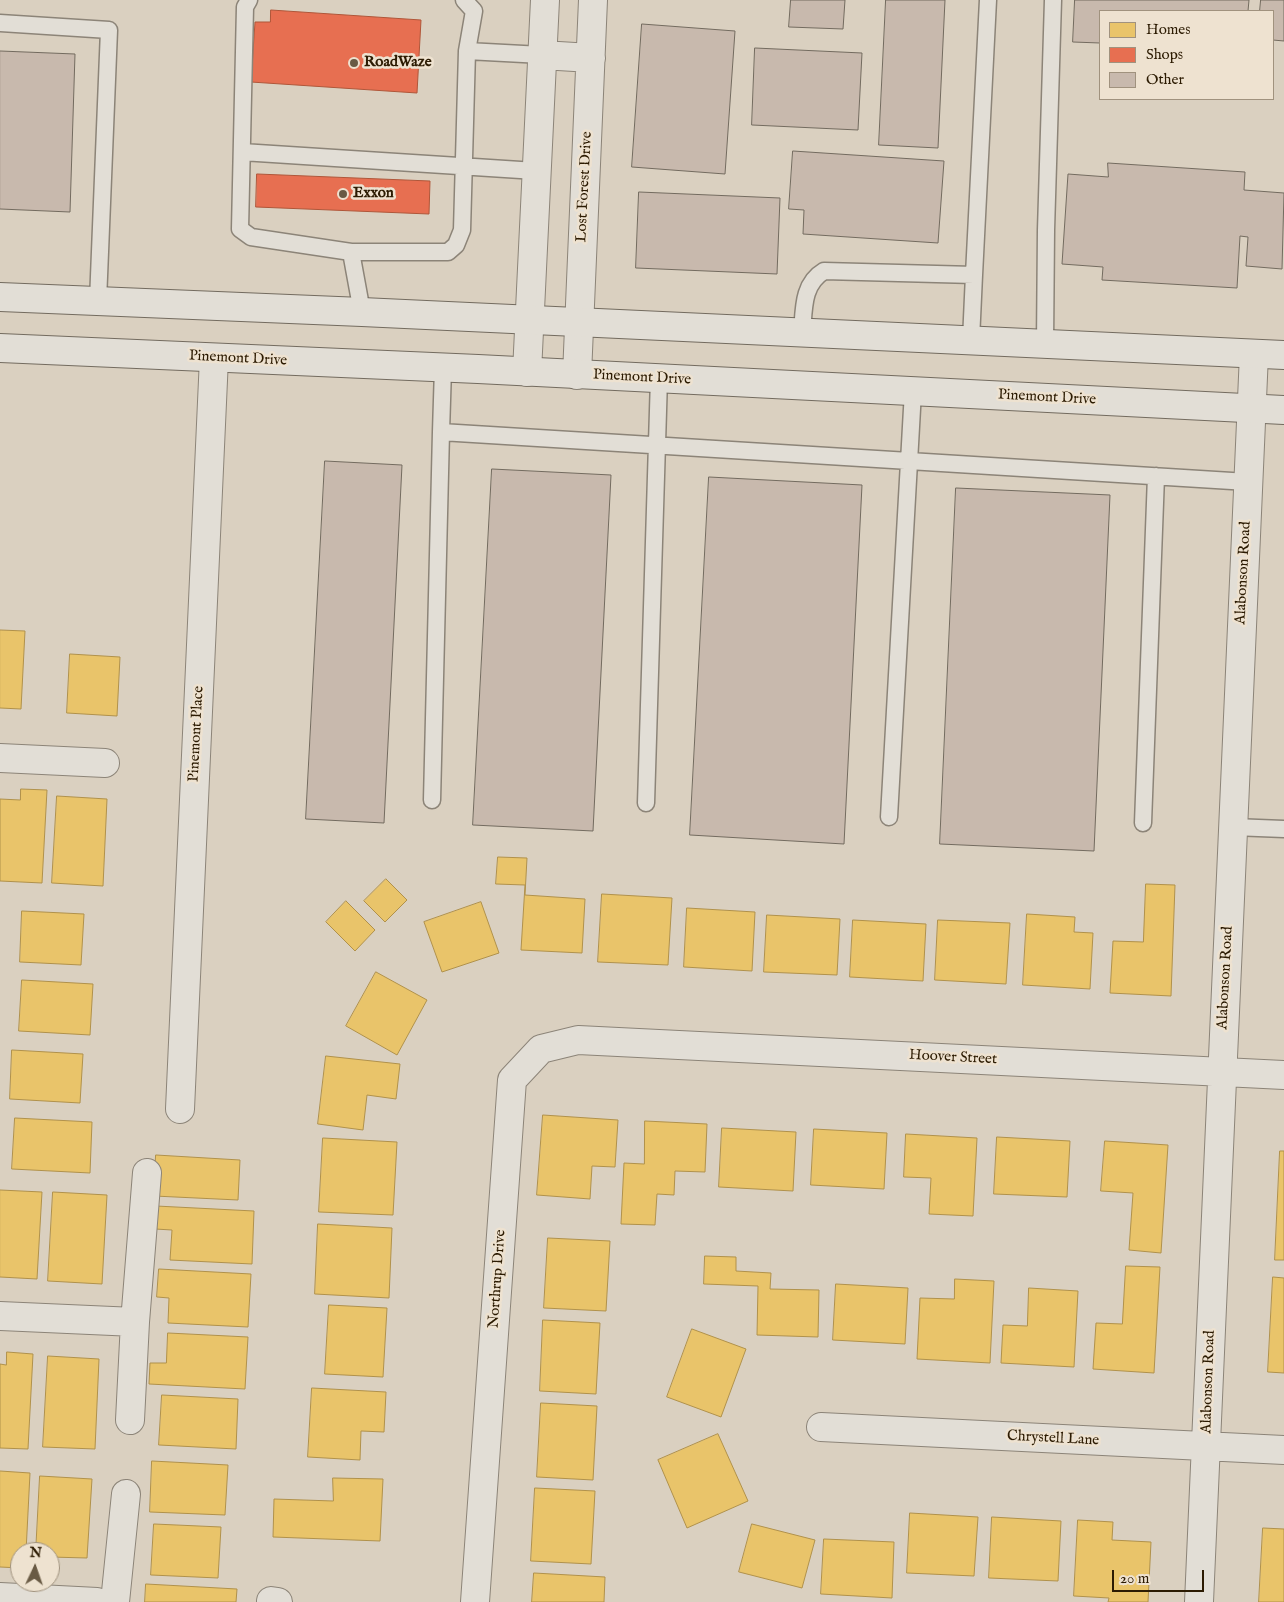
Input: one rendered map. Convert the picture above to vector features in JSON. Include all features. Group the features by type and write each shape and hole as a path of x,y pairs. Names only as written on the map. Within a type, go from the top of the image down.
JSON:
{"street":[{"path":"528,372 545,0"},
{"name":"Lost Forest Drive","path":"577,375 593,0"},
{"path":"542,55 591,58"},
{"path":"0,297 1284,355"},
{"name":"Pinemont Drive","path":"0,348 659,378 1284,410"},
{"name":"Alabonson Road","path":"1199,1602 1254,354"},
{"name":"Pinemont Place","path":"180,1110 214,358"},
{"path":"0,758 104,763"},
{"name":"Northrup Drive","path":"474,1602 512,1080 541,1049 578,1040 622,1042"},
{"name":"Hoover Street","path":"622,1042 1284,1075"},
{"path":"130,1420 135,1322 147,1173"},
{"path":"0,1316 135,1322"},
{"name":"Chrystell Lane","path":"821,1427 1284,1450"},
{"path":"115,1602 126,1494"},
{"path":"0,1597 97,1602"},
{"path":"271,1601 278,1602"}],"lane":[{"path":"249,0 245,7 240,229 251,237 351,252 448,252 456,245 462,230 467,51 474,11 464,0"},
{"path":"971,340 988,0"},
{"path":"1045,344 1046,230 1053,0"},
{"path":"0,23 110,30 98,301"},
{"path":"467,51 542,55"},
{"path":"242,152 536,171"},
{"path":"351,252 362,312"},
{"path":"802,333 808,286 816,276 824,271 974,275"},
{"path":"432,800 443,368"},
{"path":"646,803 659,378"},
{"path":"889,817 913,391"},
{"path":"441,432 1248,482"},
{"path":"1143,823 1156,476"},
{"path":"1233,826 1284,830"}],"building: Homes":[{"path":"0,630 25,631 21,709 0,708"},
{"path":"70,654 120,657 117,716 67,713"},
{"path":"21,789 47,790 42,883 0,881 0,799 20,800"},
{"path":"57,796 107,799 103,886 52,883"},
{"path":"498,857 527,858 525,895 585,899 582,953 521,950 525,885 496,884"},
{"path":"386,879 407,900 385,922 364,901"},
{"path":"1146,884 1175,885 1171,996 1110,993 1113,941 1143,942"},
{"path":"602,894 672,898 668,965 598,962"},
{"path":"346,901 375,930 355,951 326,922"},
{"path":"481,902 499,953 442,972 424,922"},
{"path":"687,908 755,912 752,971 684,967"},
{"path":"22,911 84,914 81,965 20,962"},
{"path":"1027,914 1075,917 1074,932 1093,933 1090,989 1023,985"},
{"path":"767,915 840,919 837,975 764,972"},
{"path":"853,920 926,924 923,981 850,977"},
{"path":"938,920 1010,923 1006,984 935,980"},
{"path":"376,972 427,1000 397,1055 346,1026"},
{"path":"22,980 93,984 90,1035 19,1031"},
{"path":"12,1050 83,1054 80,1103 10,1099"},
{"path":"326,1056 400,1064 396,1099 367,1095 363,1130 318,1124"},
{"path":"543,1115 618,1120 615,1167 592,1166 590,1199 537,1195"},
{"path":"15,1118 92,1122 90,1173 12,1169"},
{"path":"645,1121 707,1124 705,1172 675,1171 674,1195 657,1194 655,1225 621,1224 624,1163 644,1164"},
{"path":"722,1128 796,1132 793,1191 719,1187"},
{"path":"814,1129 887,1133 884,1189 811,1185"},
{"path":"906,1134 977,1138 973,1216 929,1214 931,1178 904,1177"},
{"path":"997,1137 1070,1141 1067,1197 994,1194"},
{"path":"323,1138 397,1142 393,1215 319,1212"},
{"path":"1105,1141 1168,1145 1161,1253 1129,1250 1133,1193 1101,1191"},
{"path":"1280,1151 1284,1151 1284,1260 1275,1260"},
{"path":"156,1155 240,1160 238,1200 154,1196"},
{"path":"0,1190 42,1192 37,1279 0,1277"},
{"path":"53,1192 107,1195 102,1284 48,1281"},
{"path":"156,1206 254,1211 252,1264 170,1260 172,1230 155,1229"},
{"path":"318,1224 392,1228 389,1298 315,1294"},
{"path":"548,1238 610,1241 606,1311 544,1308"},
{"path":"705,1256 736,1257 736,1271 771,1273 770,1289 819,1290 818,1337 757,1335 758,1286 704,1284"},
{"path":"1126,1266 1160,1267 1154,1373 1093,1369 1096,1323 1122,1324"},
{"path":"159,1269 251,1274 248,1327 168,1323 169,1298 157,1297"},
{"path":"1273,1277 1284,1278 1284,1373 1268,1372"},
{"path":"955,1279 994,1281 990,1363 917,1359 920,1298 954,1299"},
{"path":"836,1284 908,1288 905,1344 833,1340"},
{"path":"1029,1288 1078,1291 1074,1367 1001,1363 1003,1325 1027,1326"},
{"path":"329,1305 387,1308 383,1377 325,1374"},
{"path":"543,1320 600,1323 596,1394 540,1391"},
{"path":"692,1329 746,1349 721,1417 667,1397"},
{"path":"168,1333 248,1337 245,1389 149,1384 150,1363 166,1363"},
{"path":"7,1352 33,1354 28,1449 0,1448 0,1364 6,1365"},
{"path":"48,1356 99,1359 95,1449 43,1447"},
{"path":"312,1388 386,1392 384,1432 361,1431 360,1460 308,1457"},
{"path":"162,1395 238,1399 236,1449 159,1445"},
{"path":"541,1403 597,1406 593,1480 537,1477"},
{"path":"718,1434 748,1501 687,1528 658,1460"},
{"path":"152,1461 228,1465 225,1515 150,1512"},
{"path":"0,1471 30,1473 27,1542 10,1542 10,1568 0,1567"},
{"path":"40,1476 92,1479 87,1558 60,1557 60,1542 37,1542"},
{"path":"333,1478 383,1479 380,1541 273,1537 274,1499 333,1501"},
{"path":"535,1488 595,1491 591,1564 531,1561"},
{"path":"910,1513 978,1517 974,1576 907,1573"},
{"path":"992,1517 1061,1521 1058,1581 989,1578"},
{"path":"1078,1520 1113,1522 1112,1540 1151,1542 1148,1602 1108,1602 1109,1598 1074,1596"},
{"path":"154,1524 221,1527 218,1578 151,1575"},
{"path":"752,1524 815,1540 802,1588 739,1572"},
{"path":"1263,1528 1284,1529 1284,1602 1259,1602"},
{"path":"824,1539 894,1542 892,1598 821,1594"},
{"path":"534,1573 605,1577 604,1602 532,1602"},
{"path":"146,1584 237,1589 236,1602 145,1602"}],"building: Shops":[{"path":"271,10 421,20 417,93 251,82 255,22 270,22"},
{"name":"Exxon","path":"257,174 430,181 429,214 256,207"}],"building: Other":[{"path":"791,0 845,0 843,29 789,27"},
{"path":"886,0 945,0 938,148 879,145"},
{"path":"1075,0 1249,0 1248,10 1099,10 1099,43 1073,42"},
{"path":"1261,0 1284,0 1284,41 1274,40 1274,10 1260,10"},
{"path":"642,24 735,31 725,174 632,167"},
{"path":"755,48 862,53 858,130 752,125"},
{"path":"0,51 75,54 70,212 0,209"},
{"path":"793,151 944,161 938,243 803,234 804,210 789,209"},
{"path":"1108,163 1245,172 1244,190 1284,193 1282,269 1246,266 1248,237 1240,236 1237,288 1102,280 1103,267 1062,264 1068,174 1108,177"},
{"path":"639,192 780,198 777,274 636,268"},
{"path":"325,461 402,465 384,823 306,819"},
{"path":"492,469 611,475 593,831 473,825"},
{"path":"709,477 862,485 844,844 690,835"},
{"path":"956,488 1110,495 1094,851 940,844"}],"place":[{"name":"RoadWaze","path":"354,63"},
{"name":"Exxon","path":"343,194"}]}
